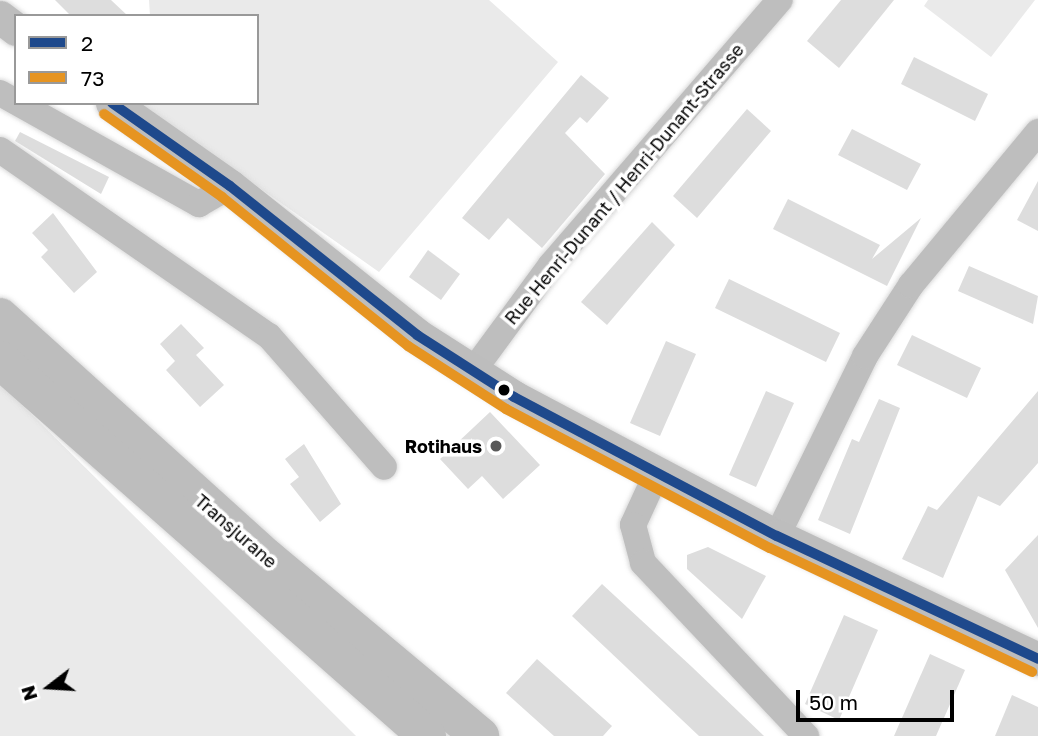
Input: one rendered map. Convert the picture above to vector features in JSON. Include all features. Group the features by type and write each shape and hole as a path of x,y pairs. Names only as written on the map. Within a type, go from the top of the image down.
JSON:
{"highway":[{"name":"Transjurane","path":"0,317 267,558 480,736"},
{"name":"Transjurane","path":"0,360 427,736"}],"main road":[{"path":"0,16 14,27"},
{"path":"115,105 229,186 417,335 473,370 656,475 777,536 1038,659"}],"street":[{"name":"Rue Henri-Dunant / Henri-Dunant-Strasse","path":"473,370 551,265 780,0"},
{"path":"22,105 199,204 229,186"},
{"path":"777,536 865,356 904,295 1038,132"},
{"path":"0,150 269,336 384,467"},
{"path":"656,475 632,525 643,563 806,736"}],"shaded area":[{"path":"149,0 489,0 558,62 379,272 142,105 259,105 259,14 150,14"},
{"path":"928,0 1035,0 991,57 924,6"},
{"path":"0,383 356,736 0,736"}],"building":[{"path":"55,0 111,0 126,14 69,14"},
{"path":"841,0 894,0 839,68 807,41"},
{"path":"914,57 988,94 975,121 901,84"},
{"path":"581,75 609,98 587,123 580,117 565,133 605,174 542,248 508,218 489,240 462,218"},
{"path":"747,109 771,131 697,218 673,196"},
{"path":"852,129 921,164 907,190 838,155"},
{"path":"20,132 109,177 101,194 15,141"},
{"path":"1038,181 1038,231 1017,220"},
{"path":"788,199 880,245 872,259 921,218 887,286 773,229"},
{"path":"53,213 97,272 74,293 41,257 48,250 32,233"},
{"path":"652,222 675,245 607,325 581,302"},
{"path":"428,250 460,274 441,300 409,277"},
{"path":"969,266 1038,296 1033,324 958,291"},
{"path":"729,279 840,333 826,362 715,308"},
{"path":"181,324 204,348 196,355 224,385 200,407 166,370 175,361 160,344"},
{"path":"912,335 981,368 967,398 897,365"},
{"path":"666,341 696,354 660,436 630,423"},
{"path":"766,391 794,403 756,487 729,475"},
{"path":"1038,391 1038,463 1000,506 978,496 943,578 902,559 928,506 937,510"},
{"path":"879,399 900,408 850,534 818,520 852,439 859,442"},
{"path":"490,412 540,465 503,499 482,476 468,489 440,459"},
{"path":"304,444 341,504 320,522 290,484 299,477 285,459"},
{"path":"1038,535 1038,628 1005,570"},
{"path":"708,547 766,576 742,619 687,569 687,555"},
{"path":"602,584 764,736 699,736 572,616"},
{"path":"844,615 878,630 839,720 805,704"},
{"path":"930,654 965,670 936,736 894,736"},
{"path":"537,659 612,726 603,736 554,736 506,693"},
{"path":"1012,695 1038,707 1038,736 995,736"}],"transit line":[{"name":"2","path":"115,105 230,186 417,335 514,397 777,536 1038,659"},
{"name":"73","path":"104,114 222,197 408,346 506,409 770,548 1032,672"}],"place":[{"name":"Rotihaus","path":"496,446"}]}
